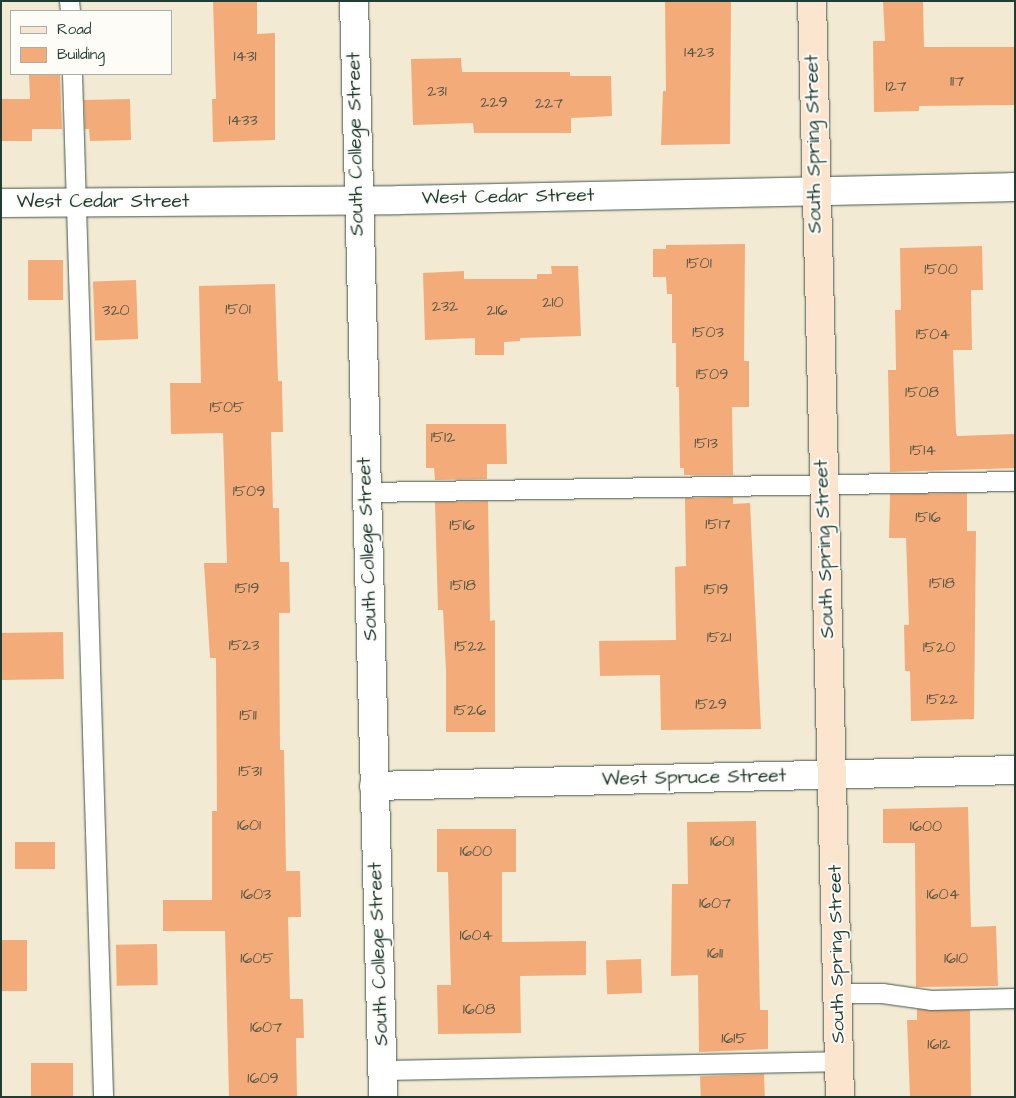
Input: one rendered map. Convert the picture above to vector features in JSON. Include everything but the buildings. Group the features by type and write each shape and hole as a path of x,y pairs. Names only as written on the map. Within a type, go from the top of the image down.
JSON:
{"street":[{"name":"South College Street","path":"354,1 357,200 367,492 383,1097"},
{"name":"South Spring Street","path":"812,1 815,190 833,774 840,1097"},
{"name":"West Cedar Street","path":"1,203 357,200 1015,187"},
{"name":"West Spruce Street","path":"374,786 1015,770"}],"lane":[{"path":"72,75 103,1097"},
{"path":"367,492 823,486 1015,481"},
{"path":"838,993 882,993 932,1000 1015,998"},
{"path":"382,1070 839,1061"}]}
